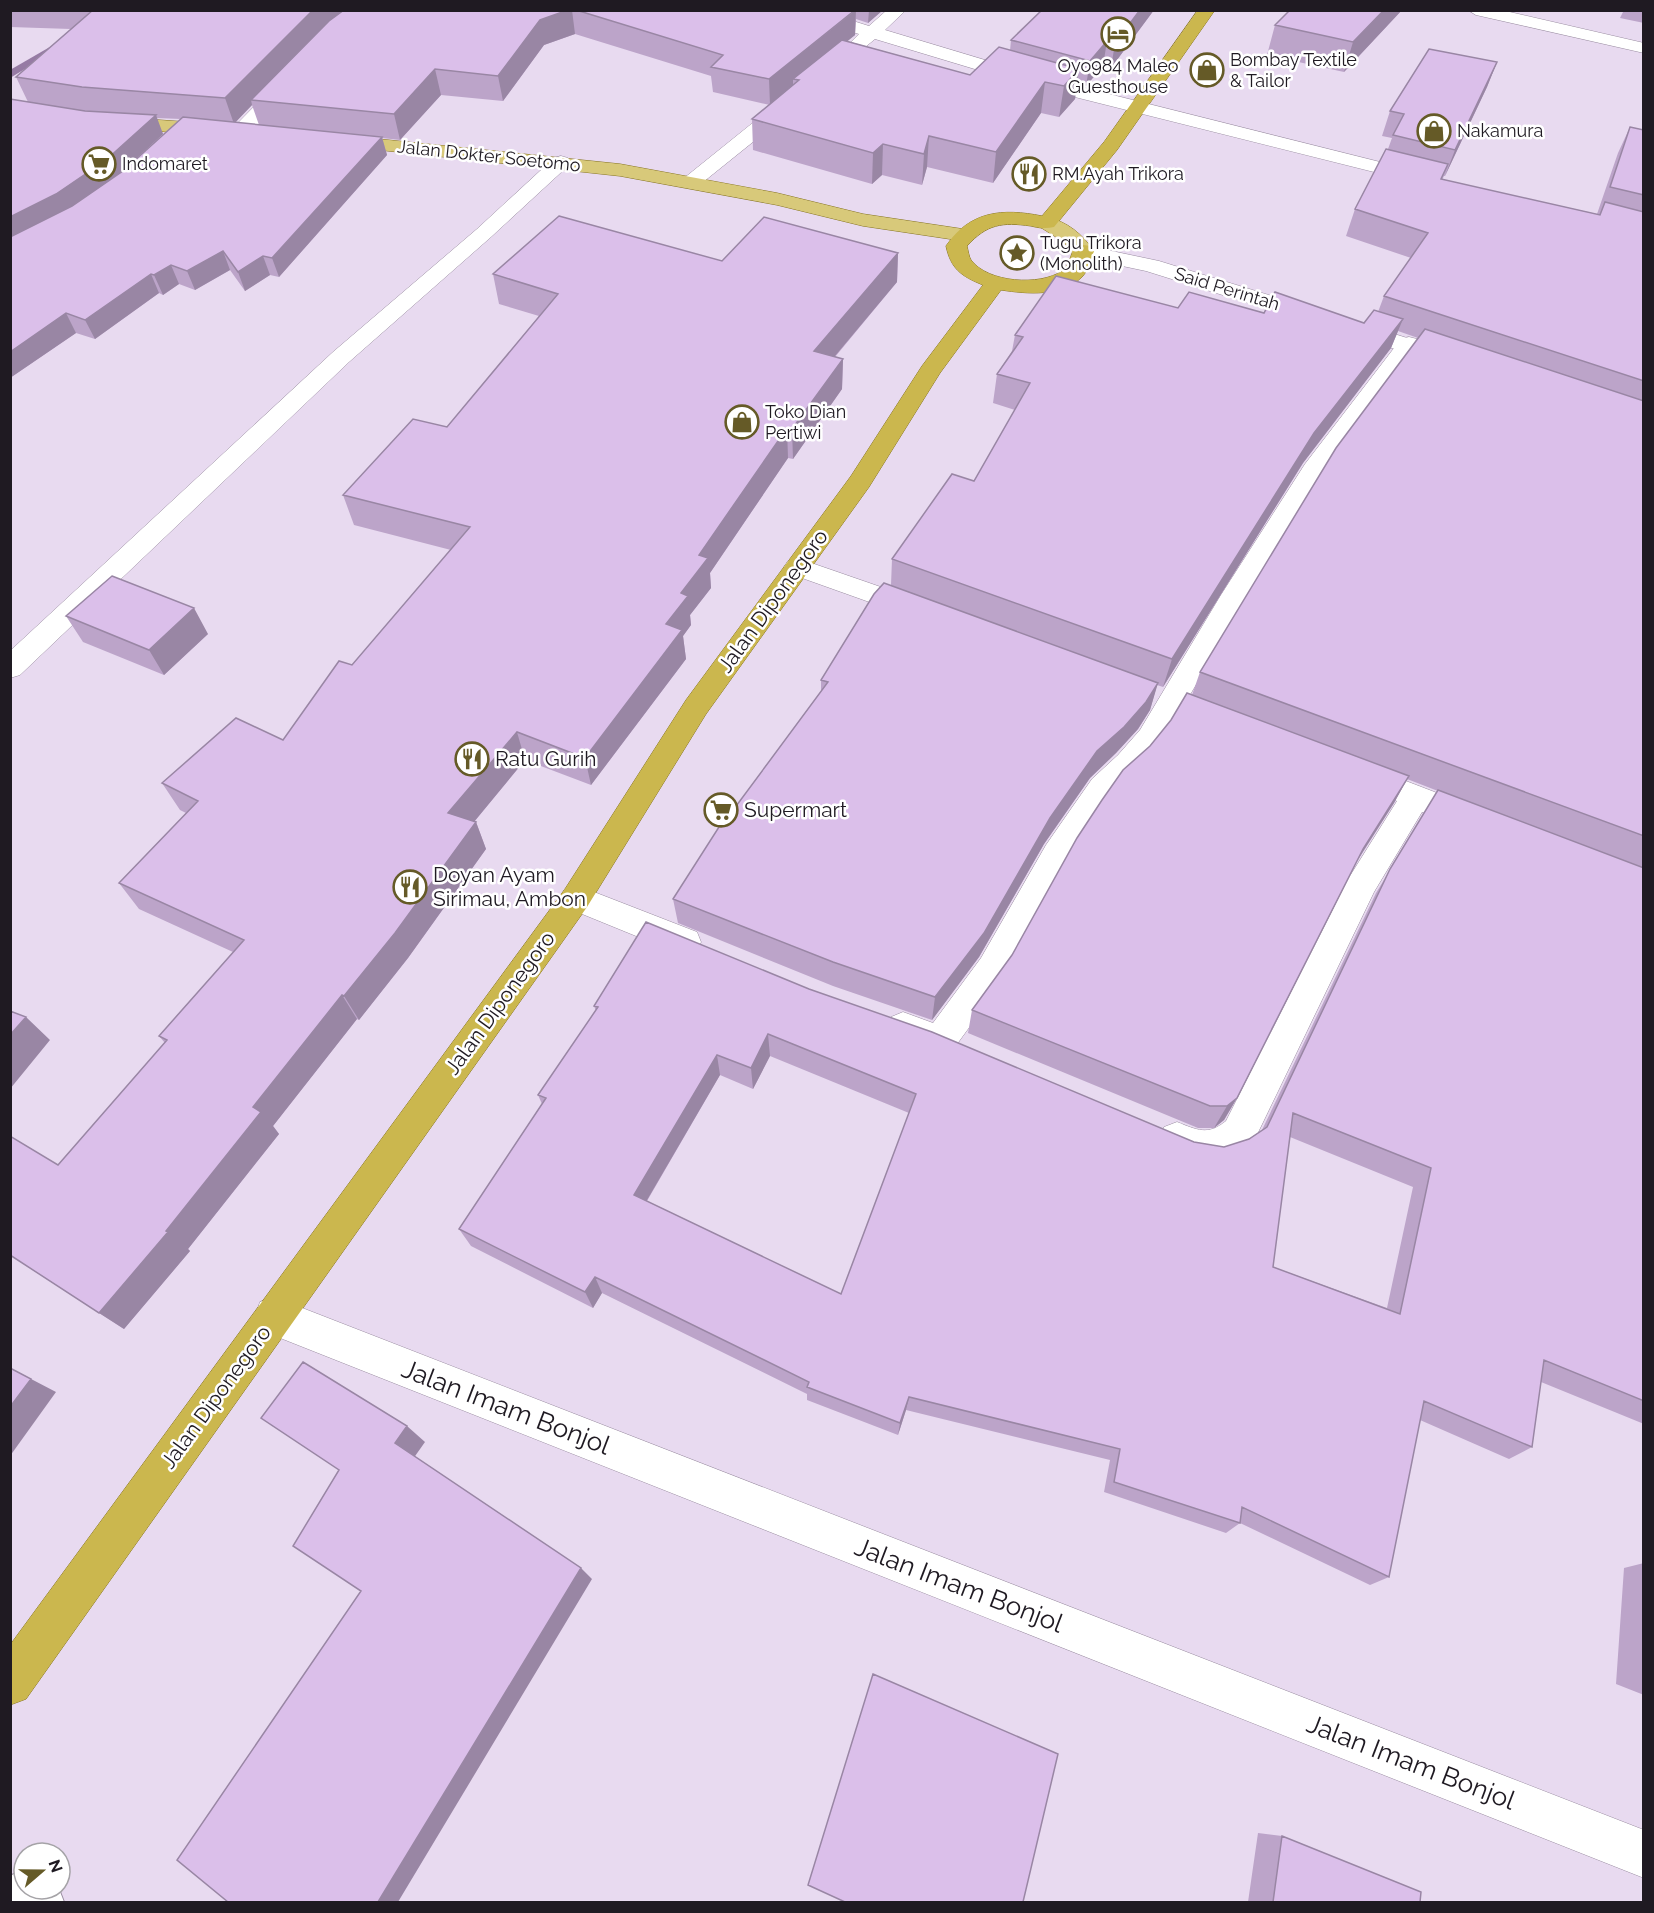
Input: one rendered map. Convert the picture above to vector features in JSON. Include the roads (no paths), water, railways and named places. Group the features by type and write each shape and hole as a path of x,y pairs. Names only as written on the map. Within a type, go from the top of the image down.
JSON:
{"highway":[{"path":"1083,251 1083,263 1074,273 1059,282 1039,287 1017,287 995,284 976,276 963,266 956,255 956,244 974,226 1008,218 1047,223 1075,192 1140,106 1207,10"},
{"name":"Jalan Diponegoro","path":"10,1683 576,898 696,707 860,481 930,371 995,284"}],"main road":[{"path":"93,121 262,134"},
{"name":"Jalan Dokter Soetomo","path":"317,139 561,162 620,170 777,199 863,220 963,235"},
{"path":"1047,223 1077,240 1083,251"}],"street":[{"path":"798,10 1038,82 1434,182"},
{"path":"847,54 898,10"},
{"path":"1476,10 1644,48"},
{"path":"240,132 298,73"},
{"path":"690,183 805,90"},
{"path":"164,148 186,127"},
{"path":"10,668 341,357 484,234 561,162"},
{"name":"Said Perintah","path":"1083,251 1151,266 1409,344 1476,367"},
{"path":"940,1040 993,968 1057,854 1103,787 1129,763 1150,738 1169,703 1314,470 1409,344"},
{"path":"797,567 947,621"},
{"path":"1334,765 1501,830"},
{"path":"1154,1129 1197,1147 1222,1147 1239,1133 1361,885 1416,796"},
{"path":"576,898 715,955"},
{"path":"876,1018 940,1040 972,1054"},
{"name":"Jalan Imam Bonjol","path":"274,1316 1644,1854"}],"waterway":[{"path":"10,75 58,46"}],"place":[{"name":"Oyo984 Maleo Guesthouse","path":"1118,34"},
{"name":"Bombay Textile & Tailor","path":"1207,70"},
{"name":"Nakamura","path":"1434,131"},
{"name":"Indomaret","path":"99,164"},
{"name":"RM.Ayah Trikora","path":"1029,174"},
{"name":"Tugu Trikora (Monolith)","path":"1017,253"},
{"name":"Toko Dian Pertiwi","path":"742,422"},
{"name":"Ratu Gurih","path":"472,759"},
{"name":"Supermart","path":"721,810"},
{"name":"Doyan Ayam Sirimau, Ambon","path":"410,887"}]}
